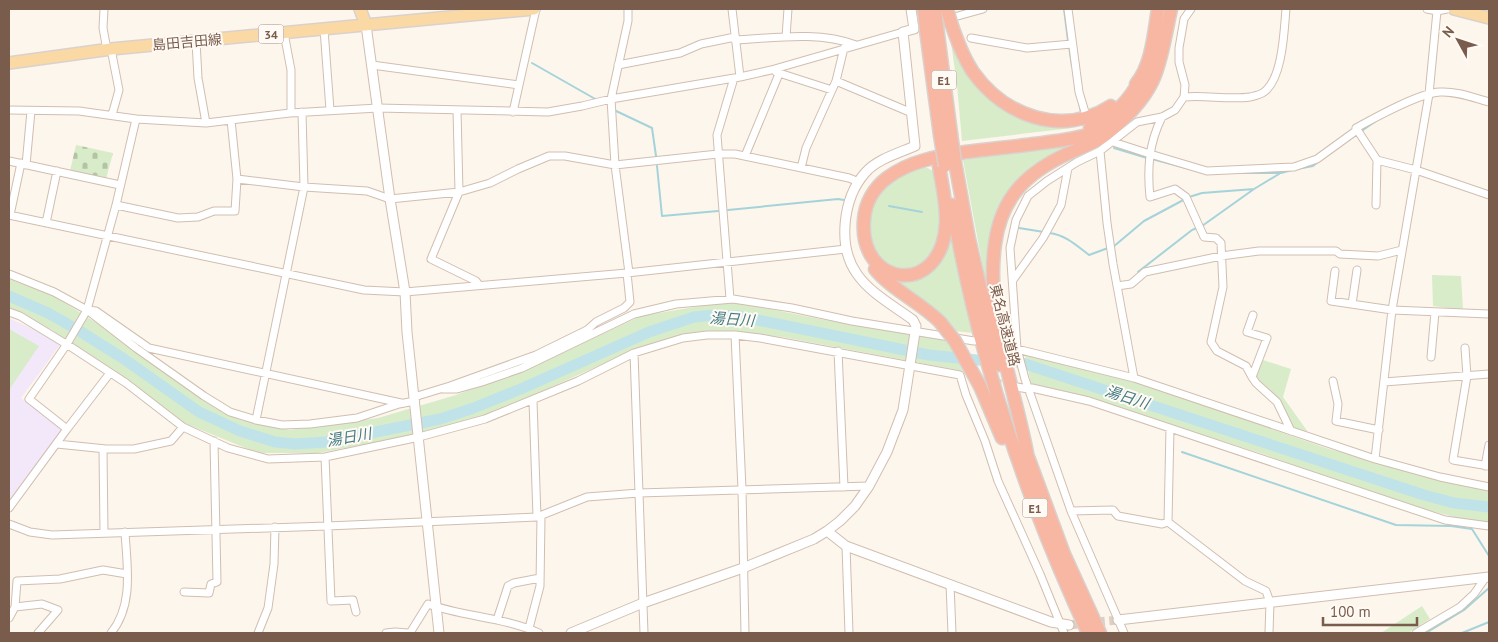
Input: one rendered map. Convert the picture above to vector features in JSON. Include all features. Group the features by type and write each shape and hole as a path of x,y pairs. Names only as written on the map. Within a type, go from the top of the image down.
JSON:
{"highway":[{"name":"東名高速道路","path":"924,9 933,86 963,265 992,346 998,382 1027,453 1064,554 1100,633"},
{"name":"東名高速道路","path":"935,9 926,28 942,135"},
{"path":"947,9 961,51 979,79 992,93 1007,104 1034,117 1066,121 1091,116 1116,103 1141,78"},
{"path":"998,382 955,341 940,322 925,308 878,273 865,253 858,232 858,220 864,198 873,185 892,168 925,154 969,146 1066,135 1097,125 1122,105 1134,92 1141,78 1153,40 1158,9"},
{"path":"1088,633 1014,468 992,346 998,326 994,275 995,245 1006,206 1016,189 1050,162 1102,137 1133,108 1154,77 1161,58 1171,9"},
{"path":"947,165 946,224 940,252 933,262 920,272 905,275 890,272 882,267 872,256 865,241 863,230 864,214 870,198 882,182 891,174 922,161 950,154 1080,138 1102,129 1125,116"}],"main road":[{"path":"360,9 366,25"},
{"path":"366,9 366,25"},
{"name":"島田吉田線","path":"9,63 109,49 535,9"},
{"path":"1454,9 1489,18"}],"street":[{"path":"104,9 103,28 118,90 112,115"},
{"path":"513,112 535,9"},
{"path":"9,274 54,292 86,312 204,396 230,412 282,425 336,422 357,418 415,400 536,355 587,330 596,322 624,308 630,302 615,165 612,114 609,101 628,21 628,9"},
{"path":"730,299 717,135 737,78 732,9"},
{"path":"786,37 788,9"},
{"path":"911,9 926,28"},
{"path":"9,110 79,111 136,119 206,123 302,112 378,108 548,112 737,78 771,70 903,32 926,28 983,9"},
{"path":"1068,9 1069,44 1079,92 1086,112"},
{"path":"1124,633 1071,511 1045,432 1024,379 1018,350 1010,248 1016,220 1028,196 1068,168 1100,151 1137,122 1162,117 1175,110 1184,97 1185,85 1179,62 1179,48 1184,19 1191,9"},
{"path":"1184,97 1249,97 1263,94 1275,77 1282,48 1286,9"},
{"path":"1427,9 1447,9"},
{"path":"1375,459 1392,310 1428,96 1438,10"},
{"path":"366,25 405,292 439,633"},
{"path":"324,29 330,110"},
{"path":"284,32 291,70 291,113"},
{"path":"571,633 643,603 743,568 814,538 827,531 855,506 869,486 887,452 903,410 916,326 913,320 872,290 856,273 846,249 846,215 850,198 866,172 878,163 915,146 903,32"},
{"path":"618,66 680,52 701,44 735,38 822,38 856,45"},
{"path":"971,38 1027,48 1069,44"},
{"path":"196,41 198,78 206,123"},
{"path":"801,168 806,148 836,81 844,48"},
{"path":"372,65 519,86"},
{"path":"771,70 832,90"},
{"path":"746,156 779,74"},
{"path":"836,81 912,113"},
{"path":"1113,142 1149,157 1207,171 1294,168 1317,159 1357,130 1356,128 1380,114 1428,96 1451,92 1489,102"},
{"path":"456,110 459,192 431,259 476,281 479,285"},
{"path":"31,111 24,164 9,215 364,290 405,292 628,273 846,249"},
{"path":"256,420 304,187 302,112"},
{"path":"1162,117 1155,132 1149,157 1150,197 1175,188 1187,200 1204,237 1216,238 1221,243 1223,287 1211,342 1217,351 1246,366 1256,383 1277,402 1291,431"},
{"path":"67,429 29,399 68,343 86,312 116,205 136,119"},
{"path":"116,205 178,218 198,217 214,211 235,211 237,179 231,120"},
{"path":"1357,130 1376,160 1376,205"},
{"path":"1100,151 1111,252 1134,378"},
{"path":"237,179 367,192 390,199 459,192 490,183 549,156 566,156 615,165 718,154 746,156 849,178 859,182"},
{"path":"1376,160 1416,170 1489,195"},
{"path":"9,161 120,185"},
{"path":"1013,280 1044,236 1061,205 1068,168"},
{"path":"46,223 57,171"},
{"path":"1117,286 1131,284 1144,272 1221,256 1258,251 1336,251 1340,254 1378,256 1402,250"},
{"path":"1352,304 1357,270"},
{"path":"1335,271 1331,301 1392,310 1489,314"},
{"path":"443,389 465,387 522,368 634,314 676,304 730,299 792,308 852,321 1018,350 1134,378 1375,459 1440,477 1489,487"},
{"path":"627,305 634,314"},
{"path":"86,312 96,311 149,348 404,403"},
{"path":"9,312 20,316 68,343 126,383 183,427 228,448 268,458 325,457 419,437 485,419 533,401 634,353 684,338 707,335 735,335 910,364 1089,401 1445,520 1489,526"},
{"path":"1431,357 1435,312"},
{"path":"1252,377 1267,338 1248,332 1253,315"},
{"path":"735,335 742,490 745,633"},
{"path":"1465,348 1467,376 1453,460 1487,466 1489,444"},
{"path":"838,352 844,487"},
{"path":"634,353 644,633"},
{"path":"9,508 110,373"},
{"path":"1384,382 1489,374"},
{"path":"960,375 998,481 1064,628"},
{"path":"1333,381 1338,404 1336,421 1379,430"},
{"path":"529,628 540,586 539,516 533,401"},
{"path":"57,444 102,449 134,449 171,441 183,427"},
{"path":"1168,522 1170,428"},
{"path":"184,592 209,593 211,584 217,582 214,441"},
{"path":"102,449 104,533"},
{"path":"325,457 331,601 353,600 356,612"},
{"path":"9,524 30,532 52,535 328,526 539,516 587,497 639,493 869,486"},
{"path":"1071,511 1113,510 1118,516 1162,524 1168,522"},
{"path":"1168,522 1245,581 1266,591 1270,602 1269,633"},
{"path":"258,633 268,608 274,564 275,527"},
{"path":"827,531 846,546 1064,628"},
{"path":"111,633 118,625 126,601 125,532"},
{"path":"846,546 849,633"},
{"path":"9,618 15,607 17,581 60,579 103,570 127,574"},
{"path":"1118,620 1488,577"},
{"path":"1416,633 1460,607 1488,577"},
{"path":"497,620 508,586 540,578"},
{"path":"950,584 952,633"},
{"path":"15,607 42,604 58,610 38,633"},
{"path":"386,633 409,633 428,604 529,628 539,633"}],"shaded area":[{"path":"9,318 44,334 60,345 21,398 61,429 61,432 9,502"}],"green space":[{"path":"950,35 970,76 1054,126 1072,128 962,141"},
{"path":"1074,142 1075,147 1034,169 993,232 987,290 963,160"},
{"path":"76,145 113,153 106,179 70,171"},
{"path":"922,165 933,171 940,209 939,235 936,247 929,257 917,266 905,271 885,264 873,249 869,219 874,198 897,174"},
{"path":"952,230 973,333 954,331 890,277 901,279 946,251"},
{"path":"1432,275 1461,276 1463,310 1433,306"},
{"path":"9,279 54,296 130,344 240,420 290,430 378,418 456,395 545,361 641,316 730,301 948,341 963,371 782,337 704,332 640,347 490,415 409,436 318,453 258,453 184,423 52,330 9,309"},
{"path":"9,329 39,346 9,390"},
{"path":"1042,355 1134,381 1329,449 1433,475 1489,484 1489,526 1397,502 1263,454 1150,418 1032,388 1025,356"},
{"path":"1263,360 1291,369 1283,397 1308,432 1292,427 1284,408 1255,378"},
{"path":"1422,606 1430,619 1408,633 1381,633"}],"waterway":[{"path":"1064,9 1068,41"},
{"path":"1069,46 1072,66"},
{"path":"532,63 597,100"},
{"path":"1079,102 1081,113"},
{"path":"614,110 652,128 656,156"},
{"path":"1363,130 1376,121"},
{"path":"1114,148 1147,158"},
{"path":"1152,159 1205,173"},
{"path":"1297,169 1313,166 1318,162"},
{"path":"657,166 662,216 718,211"},
{"path":"1232,173 1281,173 1292,170"},
{"path":"1202,226 1254,189 1279,174"},
{"path":"1113,247 1144,221 1189,197 1202,193 1254,189"},
{"path":"728,210 838,199 844,200"},
{"path":"889,206 922,212"},
{"path":"1019,228 1044,232"},
{"path":"1138,272 1197,228"},
{"path":"1049,233 1066,238 1089,255 1108,248"},
{"name":"湯日川","path":"9,296 48,313 78,330 124,359 199,412 240,431 275,442 295,444 326,442 440,419 523,388 649,332 694,317 715,315 738,316 929,355 1019,362 1424,495 1454,503 1489,507"},
{"path":"1182,452 1396,525 1451,526 1472,529 1489,556"},
{"path":"1426,633 1464,610 1489,588"},
{"path":"1462,633 1489,622"}],"tunnel":[{"path":"984,380 1011,385"},
{"path":"1069,625 1118,620"}]}
